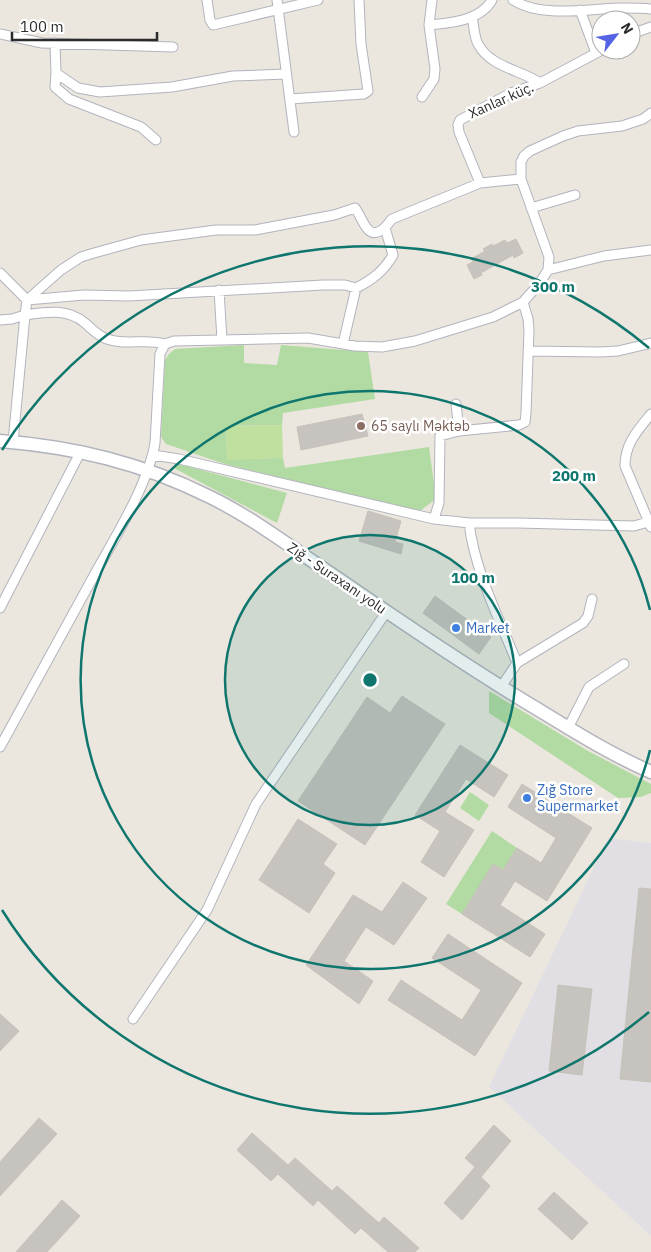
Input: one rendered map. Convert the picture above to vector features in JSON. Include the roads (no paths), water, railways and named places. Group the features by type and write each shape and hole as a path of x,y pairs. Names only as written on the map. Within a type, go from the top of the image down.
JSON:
{"main road":[{"name":"Zığ - Suraxanı yolu","path":"6,441 81,451 113,458 209,496 235,511 501,687 568,728 651,772"}],"street":[{"path":"207,0 210,20 213,26 318,0"},
{"path":"277,0 294,132"},
{"path":"290,99 364,94 368,91 361,44 358,0"},
{"path":"422,97 434,79 435,69 429,25 432,0"},
{"path":"429,25 448,24 472,17 490,4 492,0"},
{"path":"513,0 518,4 538,9 558,11 624,8 651,9"},
{"path":"580,10 591,34"},
{"path":"472,17 478,44 486,54 506,68 528,75 540,83"},
{"path":"0,34 42,43 173,47"},
{"path":"55,43 55,87 69,99 141,127 156,140"},
{"name":"Xanlar küç.","path":"480,182 459,132 458,125 460,120 511,93 540,83 591,56"},
{"path":"56,73 78,88 100,92 172,87 234,76 286,74"},
{"path":"0,320 12,320 25,315 57,312 70,314 84,322 105,339 121,342 153,341 165,344 174,341 308,338 343,344 382,347 415,341 493,317 523,302 540,284 548,270 549,257 521,179 521,162 524,156 530,151 563,136 578,131 622,126 643,119 651,113"},
{"path":"6,441 27,300 61,270 81,257 141,240 216,230 255,230 334,215 355,208 367,230 376,232 385,228 392,219 480,182 521,179"},
{"path":"531,208 575,195"},
{"path":"27,300 84,295 129,296 323,285 345,285 356,288 370,281 386,266 393,255 385,228"},
{"path":"548,270 604,256 651,250"},
{"path":"0,273 27,300"},
{"path":"343,344 356,288"},
{"path":"219,290 222,340"},
{"path":"434,519 439,503 440,436 459,431 519,425 525,422 528,319 523,302"},
{"path":"0,748 126,518 147,471 155,443 160,354 165,344"},
{"path":"528,351 618,351 651,344"},
{"path":"456,404 459,431"},
{"path":"153,455 179,459 434,519 469,524 518,522 634,526 650,524 625,466 625,456 629,443 635,433 651,414"},
{"path":"0,608 81,451"},
{"path":"469,524 477,563 517,663"},
{"path":"501,687 517,663 584,623 588,616 592,599"},
{"path":"133,1019 207,910 256,804 387,611"},
{"path":"568,728 589,687 624,664"}],"place":[{"name":"65 saylı Məktəb","path":"361,426"},
{"name":"Market","path":"456,628"},
{"name":"Zığ Store Supermarket","path":"527,798"}]}
